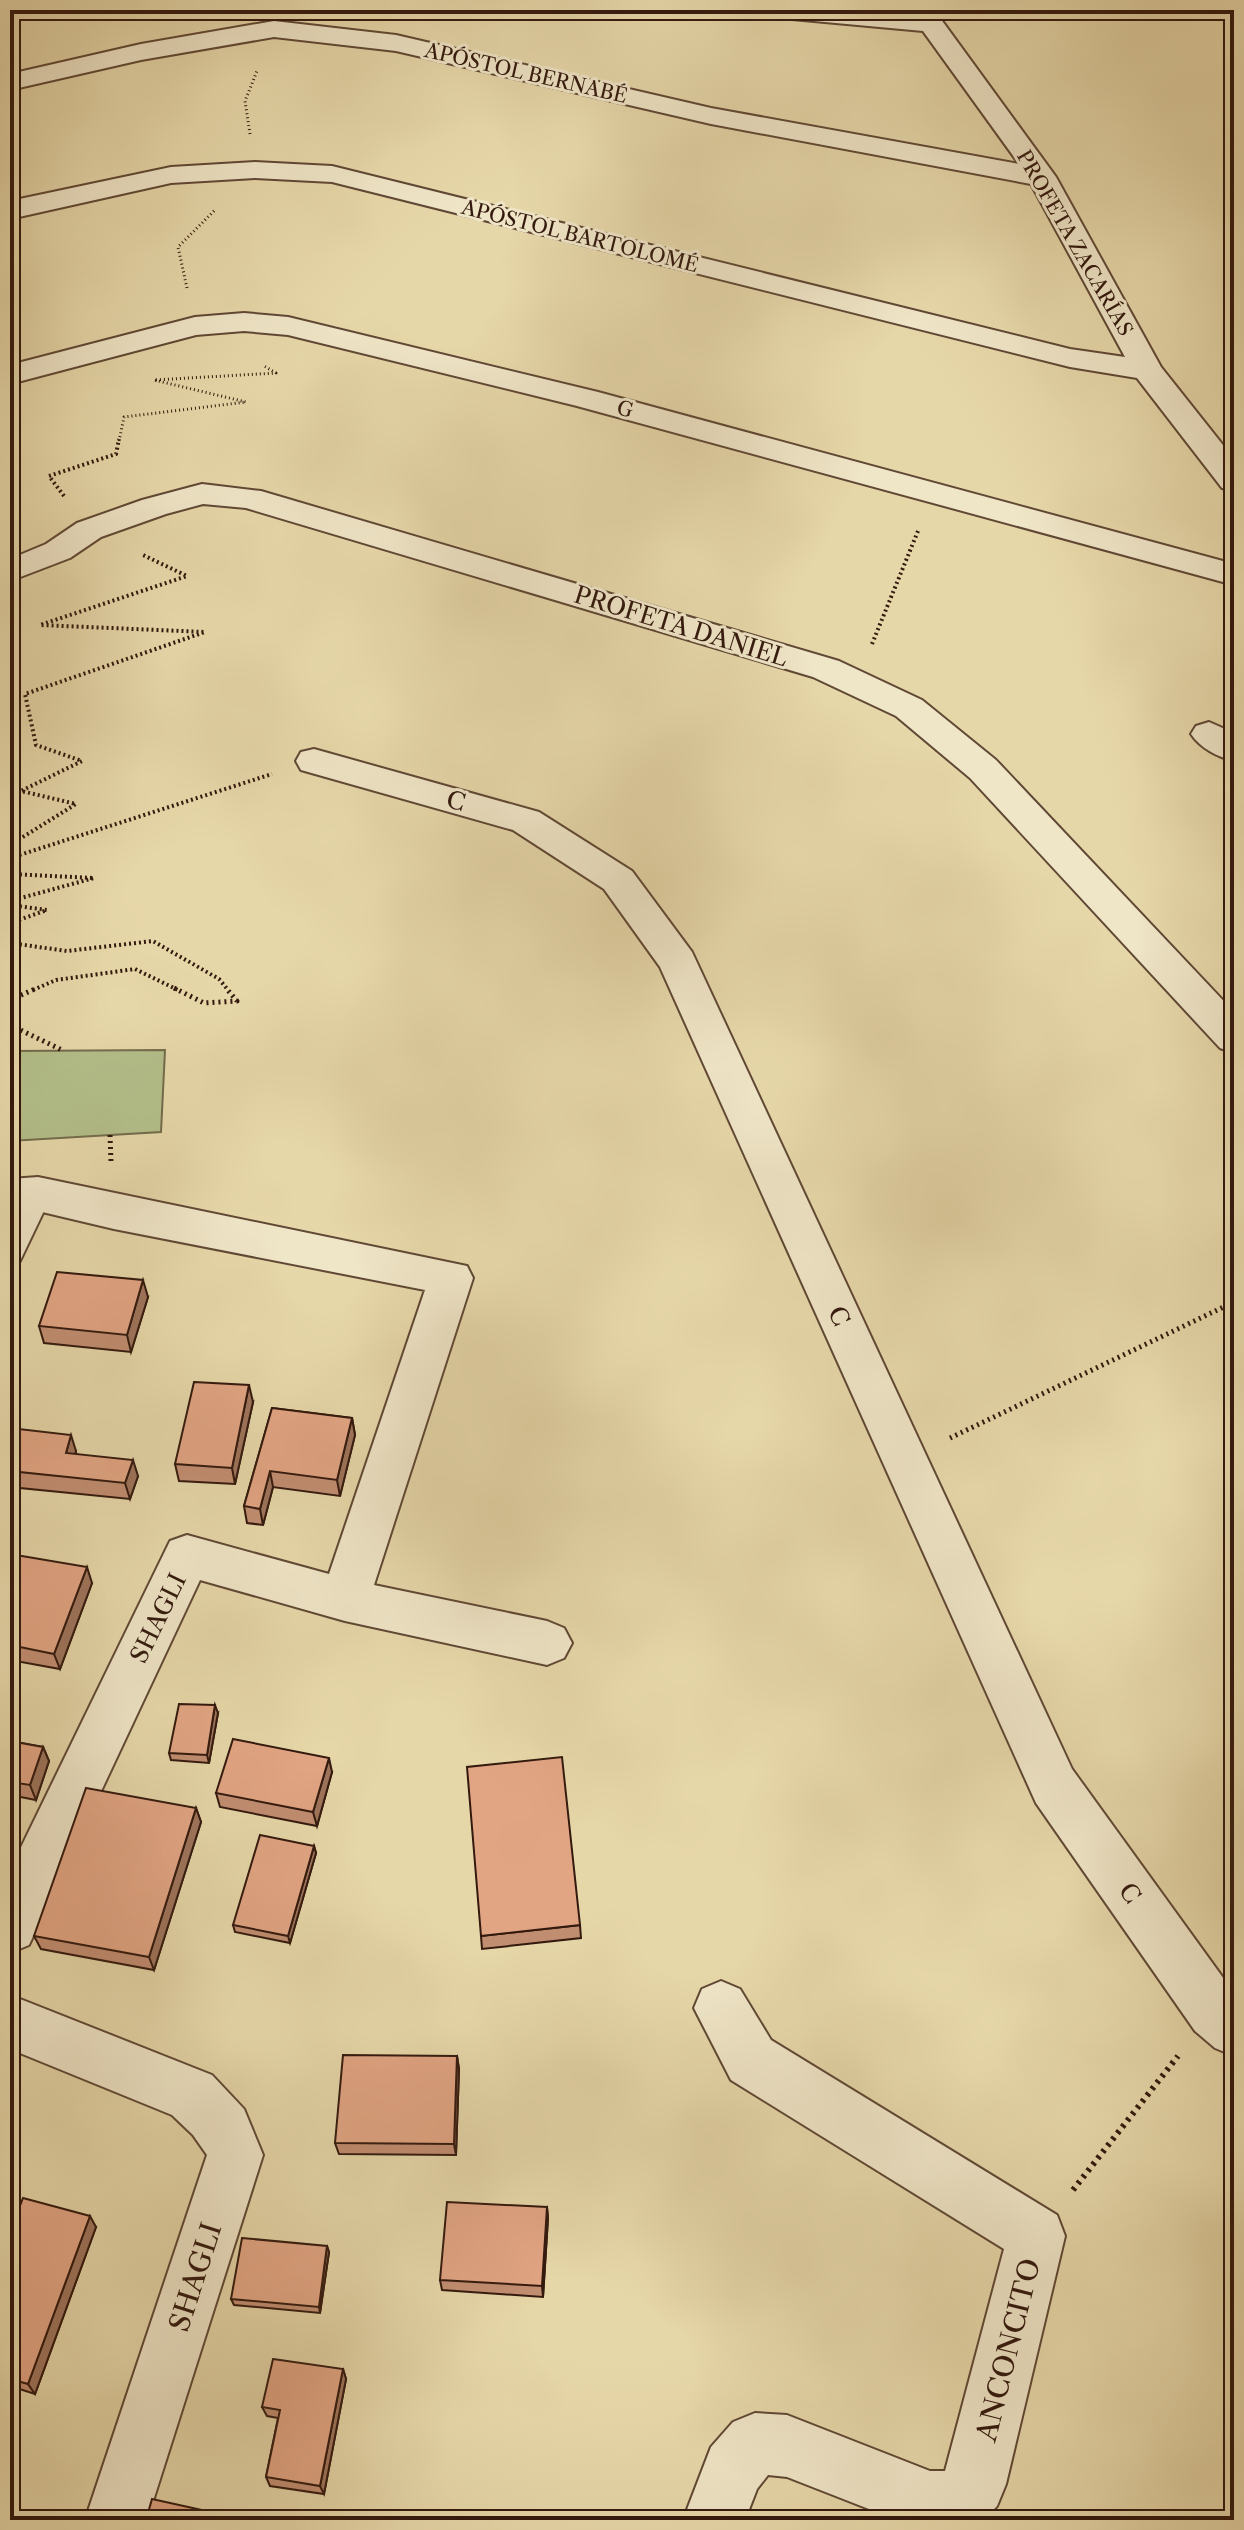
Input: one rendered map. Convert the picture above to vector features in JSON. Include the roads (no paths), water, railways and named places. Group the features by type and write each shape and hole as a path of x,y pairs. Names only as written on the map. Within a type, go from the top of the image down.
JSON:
{"street":[{"path":"781,10 921,17"},
{"name":"PROFETA ZACARÍAS","path":"921,17 1042,177 1147,370 1234,481"},
{"name":"APÓSTOL BERNABÉ","path":"10,82 141,52 274,29 396,43 711,116 1042,177"},
{"name":"APÓSTOL BARTOLOMÉ","path":"10,210 171,175 255,170 332,174 1070,358 1147,370"},
{"name":"G","path":"10,375 195,326 244,322 288,326 587,399 1234,575"},
{"name":"PROFETA DANIEL","path":"10,571 58,551 89,530 154,507 202,494 249,498 826,669 909,708 983,769 1234,1038"},
{"name":"C","path":"314,761 526,821 618,880 678,962 1054,1786 1224,2020"},
{"path":"24,1195 451,1278 345,1600"},
{"name":"SHAGLI","path":"10,1927 187,1556 345,1600 547,1643"},
{"name":"ANCONCITO","path":"714,2520 733,2469 755,2444 787,2446 930,2502 959,2502 975,2484 1036,2236 751,2060 721,2008"},
{"name":"SHAGLI","path":"10,2022 192,2095 223,2126 230,2136 235,2155 116,2520"}],"lane":[{"path":"10,1253 24,1195"}]}
